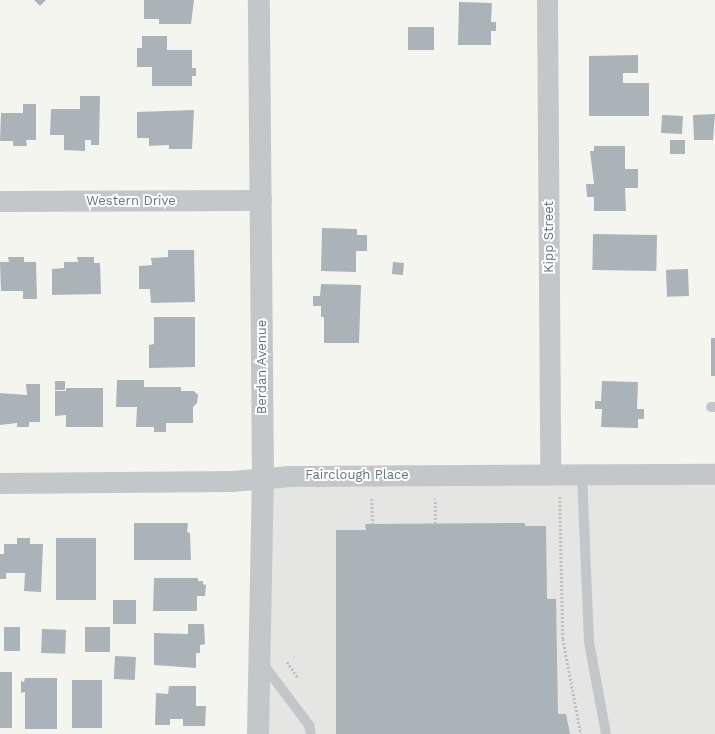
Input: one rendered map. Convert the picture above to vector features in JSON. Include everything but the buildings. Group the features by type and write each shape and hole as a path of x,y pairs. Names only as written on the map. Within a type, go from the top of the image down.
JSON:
{"street":[{"name":"Berdan Avenue","path":"258,734 263,478 260,0"},
{"name":"Kipp Street","path":"547,0 555,475"},
{"name":"Western Drive","path":"0,201 261,200"},
{"name":"Fairclough Place","path":"0,483 232,481 263,478 715,474"}],"lane":[{"path":"582,474 585,579 589,642 606,734"},
{"path":"260,660 309,725 311,734"}],"path":[{"path":"555,475 563,638 581,734"},
{"path":"372,494 373,524"},
{"path":"435,494 435,524"}],"shaded area":[{"path":"263,474 715,474 715,734 263,734"}]}
